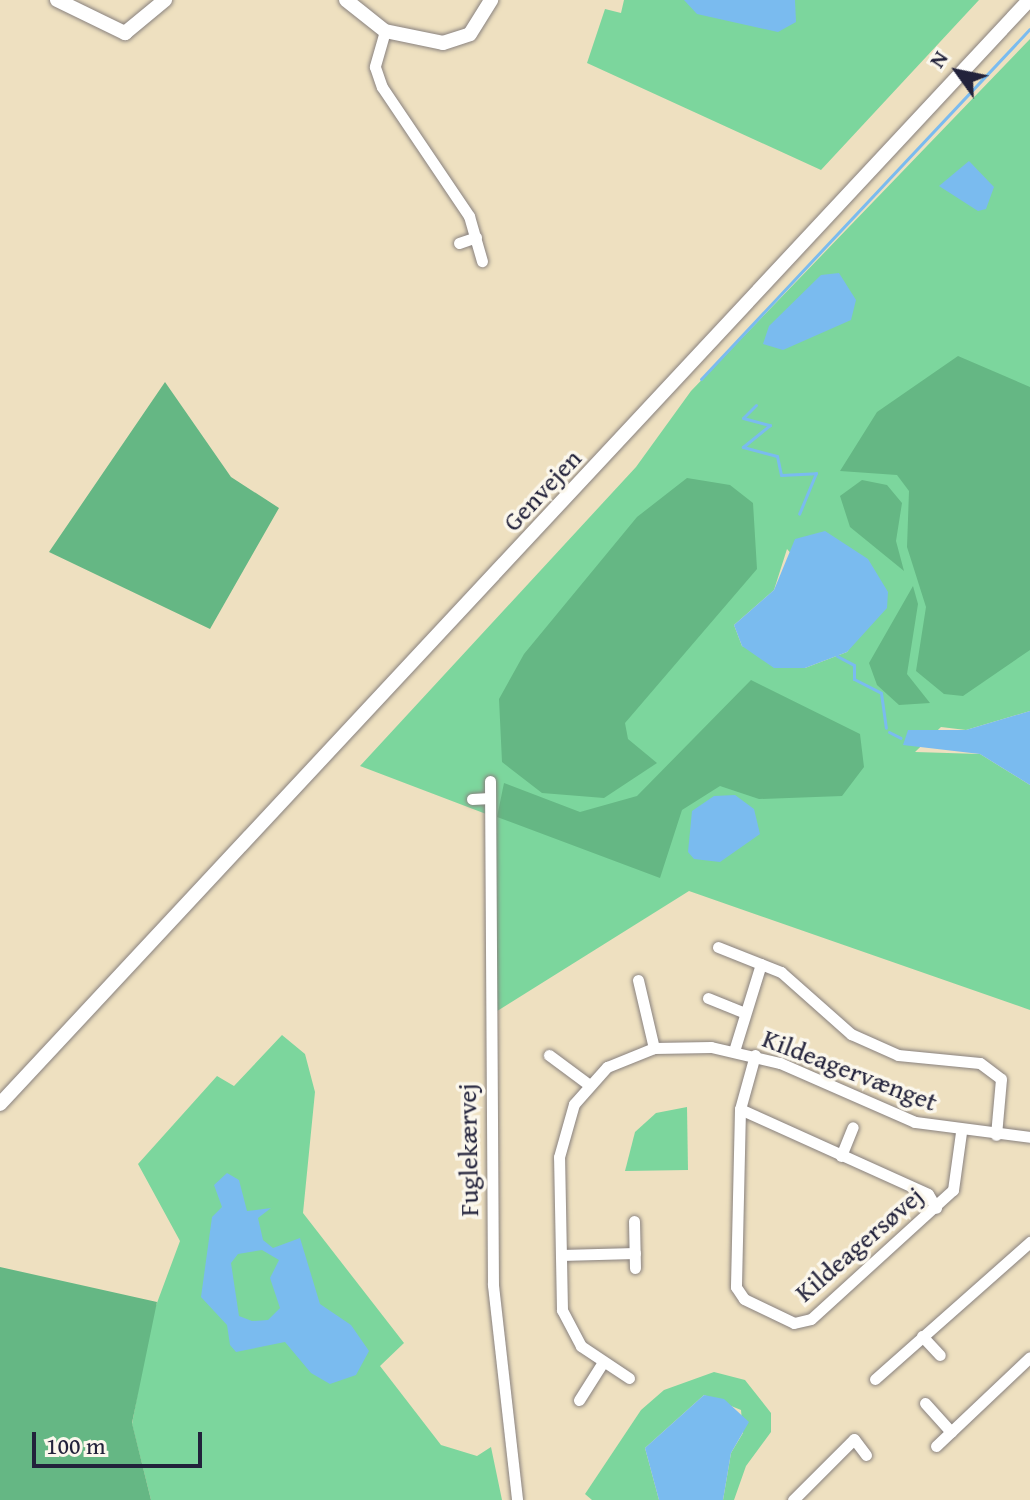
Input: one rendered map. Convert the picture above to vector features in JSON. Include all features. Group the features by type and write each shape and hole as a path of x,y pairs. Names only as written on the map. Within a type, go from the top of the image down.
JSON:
{"street":[{"path":"57,0 125,33 165,0"},
{"path":"346,0 385,31 453,43 478,26 491,0"},
{"name":"Genvejen","path":"0,1104 1029,0"},
{"path":"385,31 375,67 382,87 469,216 482,261"},
{"path":"459,243 476,237"},
{"name":"Fuglekærvej","path":"490,781 493,1285 517,1500"},
{"path":"472,799 490,798"},
{"path":"718,947 781,972 851,1034 898,1055 980,1063 1001,1079 996,1135"},
{"path":"734,1051 743,1012 761,964"},
{"path":"629,1378 603,1362 565,1325 559,1157 588,1084 654,1048 638,980"},
{"path":"708,998 743,1012"},
{"name":"Genvejen","path":"0,1090 89,1012"},
{"name":"Kildeagervænget","path":"654,1048 734,1051 755,1055 915,1122 961,1132 1030,1137"},
{"path":"549,1055 588,1084"},
{"name":"Kildeagersøvej","path":"755,1055 740,1109 736,1287 770,1314 794,1323 811,1319 953,1190 961,1132"},
{"path":"740,1109 928,1194 936,1208"},
{"path":"841,1156 853,1127"},
{"path":"634,1221 635,1268"},
{"path":"875,1379 1030,1242"},
{"path":"561,1255 635,1253"},
{"path":"922,1336 940,1355"},
{"path":"936,1446 1030,1357"},
{"path":"579,1400 603,1362"},
{"path":"925,1403 951,1432"},
{"path":"793,1500 854,1439 866,1455"}],"green space":[{"path":"624,0 979,0 821,170 587,63 605,9 621,13"},
{"path":"1030,39 1030,711 966,730 941,727 915,752 980,754 1030,785 1030,1010 689,891 494,1013 494,817 360,766 636,467 691,391","holes":["787,549 861,633 847,652 805,668 742,646 734,625 774,590"]},
{"path":"958,356 1030,387 1030,650 963,696 944,694 916,671 926,607 907,547 909,491 897,475 840,471 877,412"},
{"path":"165,382 231,477 279,508 210,629 49,552"},
{"path":"687,478 730,485 753,503 757,569 625,723 628,739 657,763 604,798 542,793 502,762 499,699 524,654 637,517"},
{"path":"862,480 887,485 902,503 896,541 904,571 850,527 840,496"},
{"path":"913,586 918,604 907,674 930,703 899,705 877,685 869,663"},
{"path":"751,680 860,734 864,767 842,796 759,799 720,786 682,810 660,878 497,817 504,783 580,812 637,796"},
{"path":"282,1035 305,1054 315,1092 303,1213 404,1343 380,1366 441,1445 477,1456 491,1447 502,1500 151,1500 132,1424 151,1319 180,1241 138,1164 217,1076 234,1086"},
{"path":"687,1107 688,1170 625,1171 635,1132 656,1113"},
{"path":"0,1267 157,1302 132,1423 151,1500 0,1500"},
{"path":"714,1372 745,1380 771,1413 771,1432 746,1466 734,1500 723,1500 731,1453 743,1433 741,1410 704,1395 645,1448 659,1500 592,1500 585,1494 641,1410 664,1390"}],"water":[{"path":"684,0 795,0 796,22 778,32 697,14"},
{"path":"969,161 994,187 986,209 978,211 939,186"},
{"path":"839,273 856,300 851,320 783,350 763,344 769,326 821,275"},
{"path":"825,531 868,559 888,592 887,608 847,652 805,668 774,668 742,646 734,625 774,590 795,539"},
{"path":"1030,711 1030,785 980,754 903,745 908,730 966,730"},
{"path":"735,795 754,809 760,834 720,862 694,859 688,852 692,811 714,796"},
{"path":"227,1173 239,1180 247,1211 271,1208 258,1218 263,1240 273,1248 300,1238 320,1304 351,1325 369,1351 356,1375 330,1384 311,1373 285,1342 236,1352 230,1345 227,1325 201,1297 212,1217 222,1207 214,1185","holes":["262,1250 279,1260 270,1278 280,1308 268,1320 252,1321 239,1316 231,1263 238,1254"]},
{"path":"704,1395 724,1399 749,1422 731,1453 723,1500 659,1500 645,1448"}],"waterway":[{"path":"701,379 1030,29"},
{"path":"756,405 743,418 770,425 743,447 777,456 781,475 816,473 799,514"},
{"path":"837,656 854,665 854,679 881,693 886,728"},
{"path":"889,732 901,738"}]}
